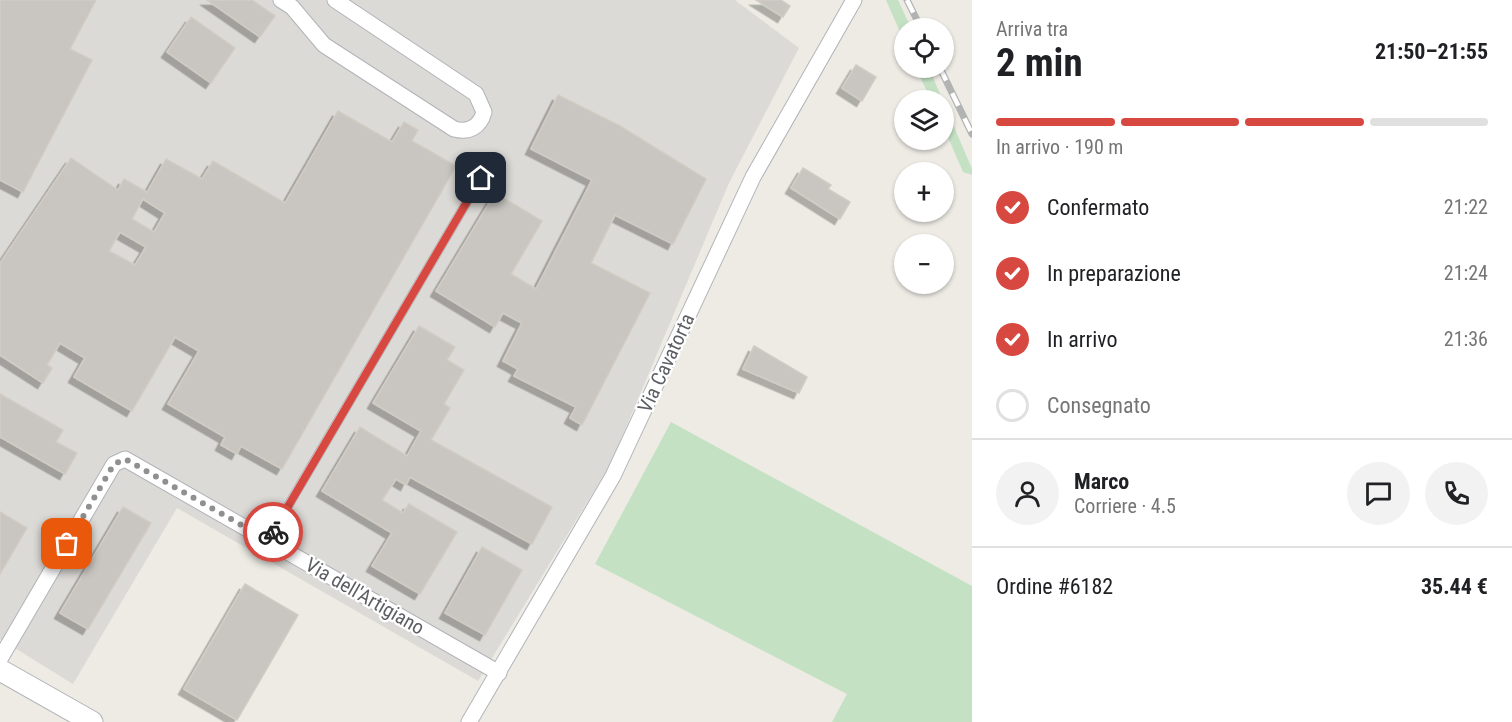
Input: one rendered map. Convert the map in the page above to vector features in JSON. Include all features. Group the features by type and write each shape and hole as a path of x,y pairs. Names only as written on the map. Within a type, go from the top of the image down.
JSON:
{"street":[{"path":"281,0 292,8 324,45 454,129 467,130 478,124 483,105 476,94 335,0"},
{"name":"Via Cavatorta","path":"469,722 613,476 753,177 854,0"},
{"name":"Via dell'Artigiano","path":"0,659 117,461 130,460 499,673"},
{"path":"0,670 92,722"}],"lane":[{"path":"268,540 481,178"}],"shaded area":[{"path":"0,0 735,0 799,48 729,183 611,463 478,681 177,508 73,684 0,639"}],"green space":[{"path":"886,0 898,0 906,18 894,18"},
{"path":"921,78 933,78 939,90 926,90"},
{"path":"954,127 972,169 972,175 963,172 954,150"},
{"path":"671,422 972,586 972,722 832,722 847,694 595,564"}],"building":[{"path":"0,0 96,0 70,49 92,60 23,192 0,180"},
{"path":"207,0 252,0 275,16 260,37"},
{"path":"756,0 781,0 790,6 783,17"},
{"path":"191,17 235,48 211,83 167,52"},
{"path":"856,65 876,77 862,101 842,88"},
{"path":"558,95 620,126 706,179 673,244 615,215 591,263 650,293 582,425 570,418 576,407 514,376 518,369 503,361 522,323 503,313 495,327 436,291 495,193 542,221 511,274 536,289 592,180 531,149"},
{"path":"338,111 392,142 404,122 418,130 412,141 456,166 282,469 241,446 237,454 221,445 225,437 168,404 199,351 175,337 132,411 74,377 85,358 60,343 47,365 52,368 43,383 0,355 0,263 71,158 118,190 124,179 147,192 146,194 166,159 202,179 213,161 285,203","holes":["143,199 165,213 154,232 132,219","120,232 146,247 135,265 109,251"]},
{"path":"803,168 831,185 828,189 850,202 840,219 791,188"},
{"path":"419,326 455,347 447,360 464,370 444,404 450,408 431,440 552,507 532,544 410,477 406,485 396,479 382,500 403,513 409,504 457,532 420,594 372,566 392,533 322,491 360,427 407,456 421,431 373,403"},
{"path":"754,346 807,377 799,393 743,369"},
{"path":"0,394 63,430 56,442 77,453 65,474 0,437"},
{"path":"123,507 151,523 88,629 60,613"},
{"path":"0,512 27,528 0,574"},
{"path":"482,547 522,570 485,635 445,613"},
{"path":"245,584 298,615 237,720 184,689"}],"railway":[{"path":"907,0 916,18"},
{"path":"945,78 972,134"}],"way so far":[{"path":"67,544 114,464 125,459 134,462 268,540 273,532"}],"route":[{"path":"273,532 481,178"}]}
